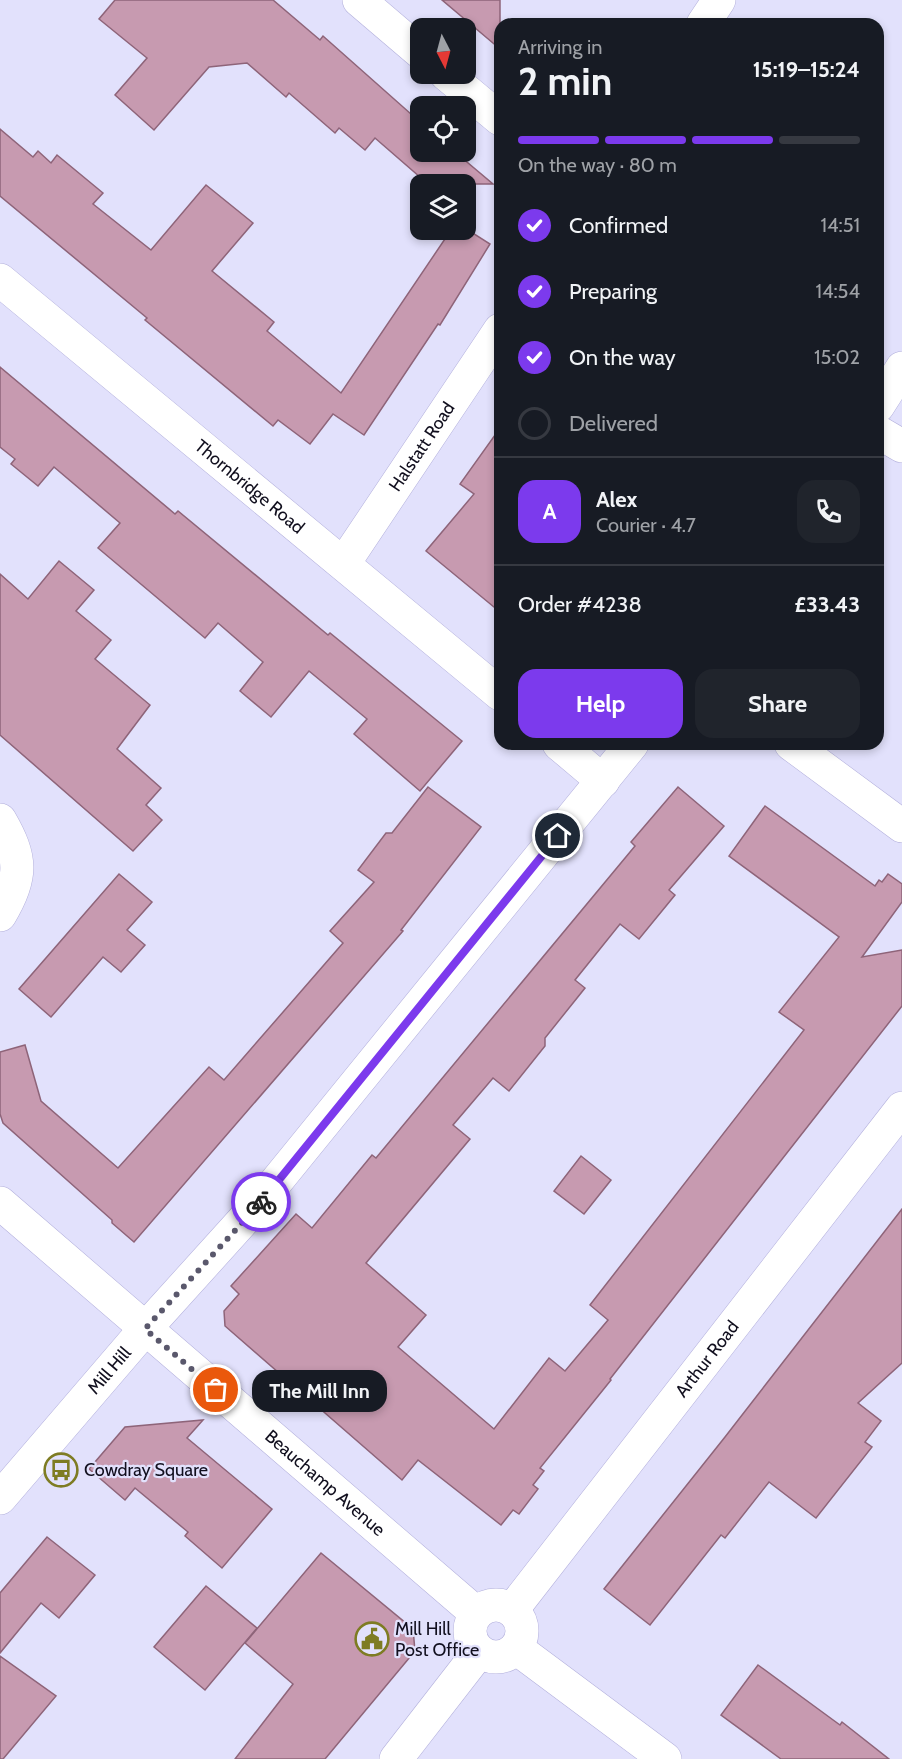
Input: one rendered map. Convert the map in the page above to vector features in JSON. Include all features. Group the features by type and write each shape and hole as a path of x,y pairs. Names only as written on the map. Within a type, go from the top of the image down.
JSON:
{"street":[{"path":"359,0 410,43"},
{"path":"707,18 719,0"},
{"path":"458,84 494,114"},
{"name":"Thornbridge Road","path":"0,280 494,689"},
{"name":"Halstatt Road","path":"344,563 494,339"},
{"path":"884,396 902,368"},
{"path":"884,436 902,446"},
{"path":"566,750 603,781"},
{"name":"Mill Hill","path":"0,1498 145,1329 258,1204 627,750"},
{"path":"798,750 902,826"},
{"path":"0,820 12,842 18,869 12,895 0,915"},
{"name":"Arthur Road","path":"512,1610 902,1107"},
{"path":"0,1203 145,1329"},
{"name":"Beauchamp Avenue","path":"145,1329 476,1613"},
{"path":"493,1605 512,1610 522,1628 521,1639 516,1648 498,1657 479,1652 472,1643 470,1633 471,1622 476,1613 493,1605"},
{"path":"516,1648 651,1755"},
{"path":"396,1759 479,1652"}],"building":[{"path":"115,0 273,0 320,40 323,36 410,113 410,162 467,162 493,184 476,184 476,174 416,174 375,138 365,150 339,128 335,133 289,93 286,97 247,63 209,67 154,130 115,95 147,58 99,19"},
{"path":"442,0 500,0 500,18 494,18 494,44 476,29 476,18 463,18"},
{"path":"0,129 33,157 38,151 51,163 57,155 103,193 93,204 151,250 206,185 253,223 212,271 274,322 267,331 341,393 444,240 476,240 476,235 490,244 440,325 438,324 364,435 333,414 310,444 278,420 273,426 0,196"},
{"path":"0,367 175,514 178,511 328,635 330,633 462,741 420,791 354,734 367,719 309,671 271,717 240,691 263,662 218,623 205,638 98,548 120,523 54,467 38,486 11,464 15,459 0,447"},
{"path":"494,436 494,607 426,551 474,494 460,484"},
{"path":"59,561 94,590 76,611 111,640 95,659 150,705 117,749 161,788 146,805 162,820 133,851 0,735 0,574 28,599"},
{"path":"428,787 481,827 401,930 403,931 134,1242 3,1123 0,1114 0,1052 25,1045 41,1101 118,1168 209,1067 224,1080 343,943 330,931 374,882 358,870 386,833 392,833"},
{"path":"678,787 724,826 669,890 675,895 639,939 620,924 575,980 585,988 545,1038 545,1046 509,1091 493,1078 453,1125 470,1139 366,1263 426,1315 398,1347 494,1429 549,1358 565,1371 608,1320 590,1305 804,1030 779,1012 839,937 729,856 765,806 875,886 879,880 882,882 888,874 902,884 902,902 862,957 902,950 902,1006 540,1468 544,1471 533,1485 538,1489 519,1514 513,1510 501,1525 418,1460 402,1480 225,1326 224,1311 239,1294 231,1286 296,1214 312,1228 372,1155 376,1158 635,846 631,842"},
{"path":"119,874 152,902 127,930 145,945 121,972 103,957 51,1017 19,989"},
{"path":"581,1156 611,1180 584,1214 554,1191"},
{"path":"902,1209 902,1363 858,1403 881,1421 865,1442 872,1447 816,1518 769,1482 725,1538 721,1535 650,1625 604,1589"},
{"path":"203,1420 187,1438 272,1509 222,1568 185,1536 188,1532 135,1488 125,1500 89,1469 125,1427"},
{"path":"47,1537 95,1575 59,1618 41,1603 0,1653 0,1593"},
{"path":"321,1553 413,1629 415,1651 325,1759 235,1759 293,1684 245,1643"},
{"path":"206,1586 257,1628 205,1690 154,1647"},
{"path":"0,1656 56,1696 3,1759 0,1759"},
{"path":"758,1665 840,1725 842,1722 889,1759 781,1759 721,1715"}],"way so far":[{"path":"216,1390 145,1329 261,1202"}],"place":[{"name":"The Mill Inn","path":"216,1390"},
{"name":"Cowdray Square","path":"61,1470"},
{"name":"Mill Hill Post Office","path":"372,1639"}],"route":[{"path":"261,1202 558,836"}]}
